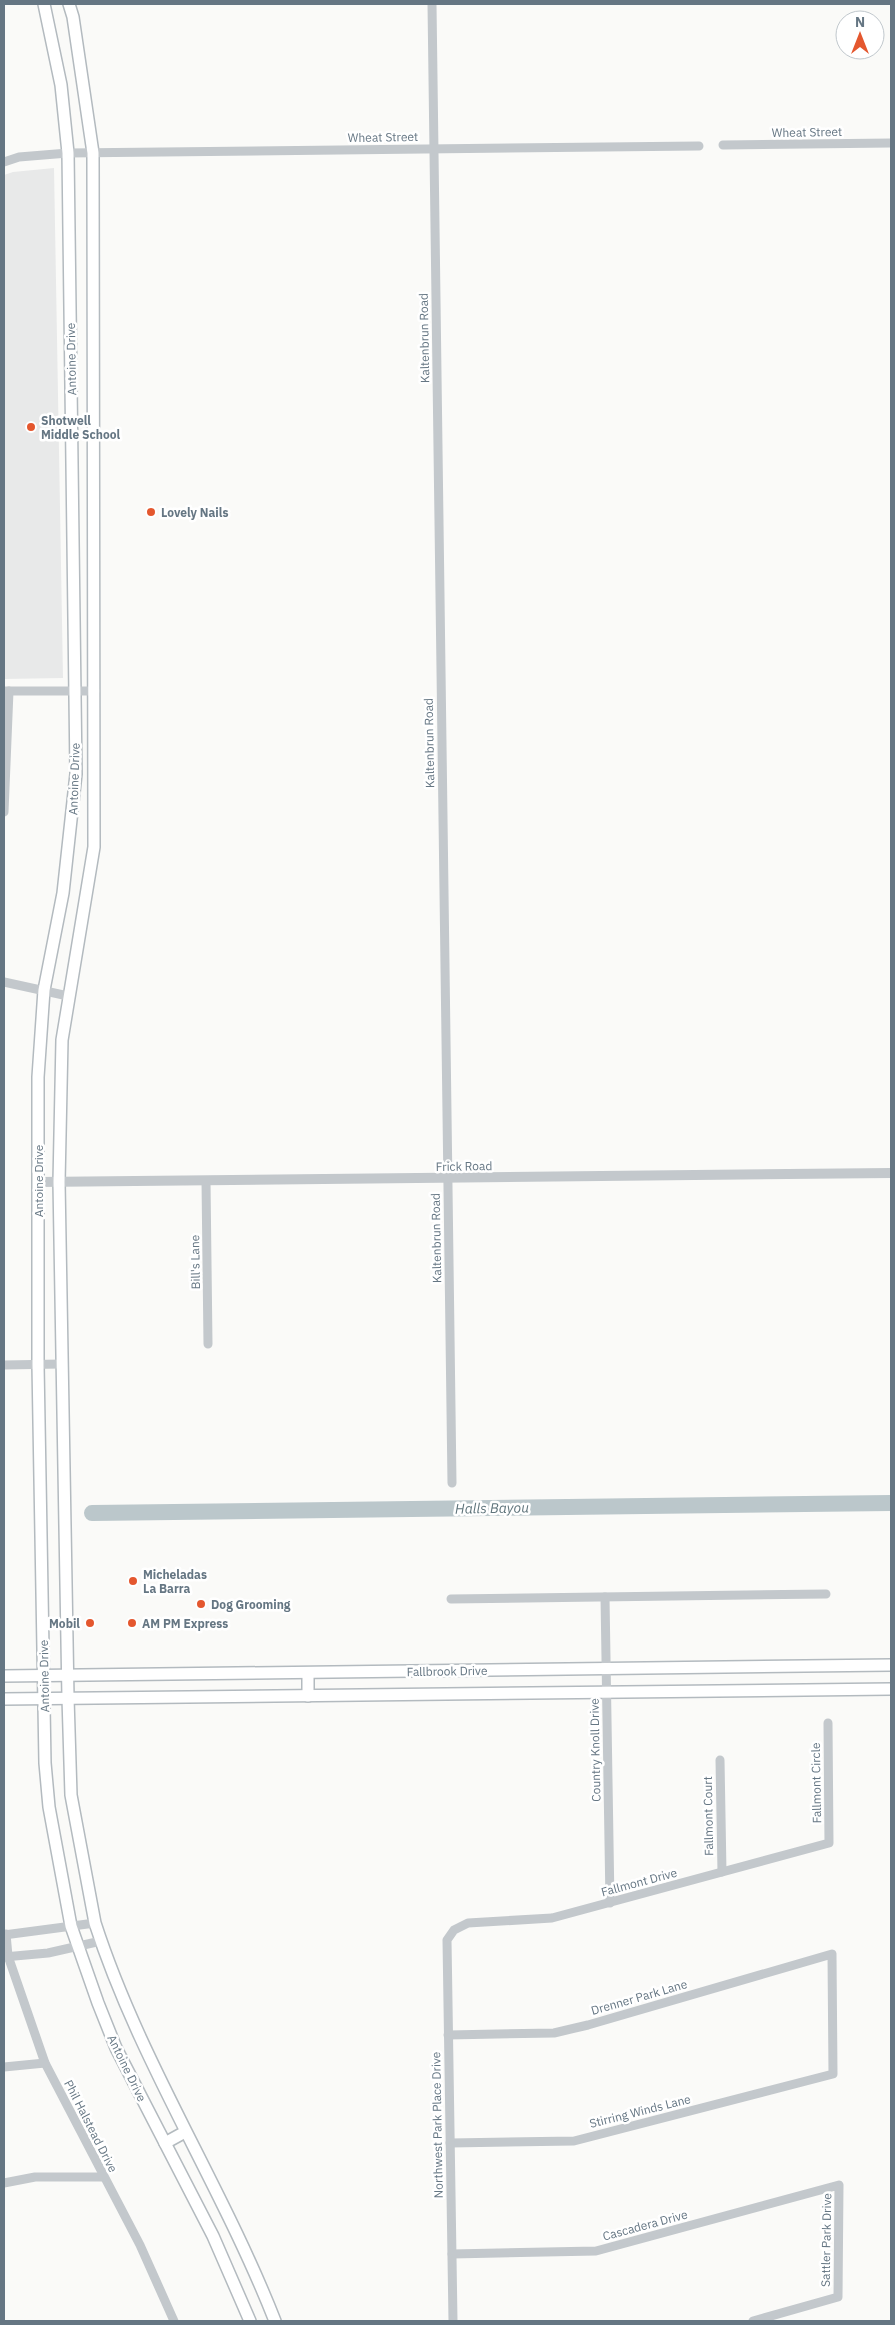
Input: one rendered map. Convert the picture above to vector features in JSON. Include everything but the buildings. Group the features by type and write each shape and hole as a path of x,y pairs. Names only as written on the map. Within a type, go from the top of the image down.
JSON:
{"main road":[{"name":"Antoine Drive","path":"44,4 61,85 68,153 76,774 64,893 44,990 38,1077 38,1365 44,1698 49,1807 71,1926 116,2048 213,2236 250,2321"},
{"name":"Antoine Drive","path":"69,4 73,17 93,153 95,691 94,847 62,1040 59,1182 71,1795 95,1923 120,1990 185,2132 260,2283 275,2321"},
{"path":"73,445 94,445"},
{"name":"Fallbrook Drive","path":"4,1676 891,1665"},
{"path":"308,1673 308,1696"},
{"name":"Fallbrook Drive","path":"4,1700 44,1698 606,1694 891,1689"},
{"path":"164,2143 185,2132"}],"street":[{"name":"Kaltenbrun Road","path":"432,4 452,1483"},
{"name":"Wheat Street","path":"723,145 891,143"},
{"name":"Wheat Street","path":"4,162 19,157 68,153 699,146"},
{"path":"4,812 6,691 95,691"},
{"path":"4,982 68,996"},
{"name":"Frick Road","path":"38,1182 891,1173"},
{"name":"Bill's Lane","path":"206,1181 208,1344"},
{"path":"4,1365 62,1364"},
{"path":"452,1599 826,1594"},
{"name":"Country Knoll Drive","path":"605,1597 610,1903"},
{"name":"Fallmont Circle","path":"828,1723 829,1843"},
{"name":"Fallmont Court","path":"720,1760 722,1872"},
{"name":"Fallmont Drive","path":"454,1930 468,1923 552,1918 829,1843"},
{"path":"5,1935 95,1923"},
{"name":"Northwest Park Place Drive","path":"453,2321 446,1957 447,1940 454,1930"},
{"name":"Phil Halstead Drive","path":"5,1935 6,1957 44,2063 140,2245 172,2321"},
{"path":"6,1957 48,1953 101,1941"},
{"name":"Drenner Park Lane","path":"448,2035 554,2033 588,2025 832,1954 833,2074"},
{"path":"4,2067 44,2063"},
{"name":"Stirring Winds Lane","path":"450,2143 574,2141 833,2074"},
{"path":"4,2183 35,2177 103,2177"},
{"name":"Cascadera Drive","path":"452,2254 596,2251 839,2185"},
{"name":"Sattler Park Drive","path":"753,2321 838,2297 839,2185"}],"shaded area":[{"name":"Shotwell Middle School","path":"54,168 63,678 4,679 4,175 13,172"}],"waterway":[{"name":"Halls Bayou","path":"92,1513 891,1503"}],"place":[{"name":"Shotwell Middle School","path":"31,427"},
{"name":"Lovely Nails","path":"151,512"},
{"name":"Micheladas La Barra","path":"133,1581"},
{"name":"Dog Grooming","path":"201,1604"},
{"name":"Mobil","path":"90,1623"},
{"name":"AM PM Express","path":"132,1623"}]}
